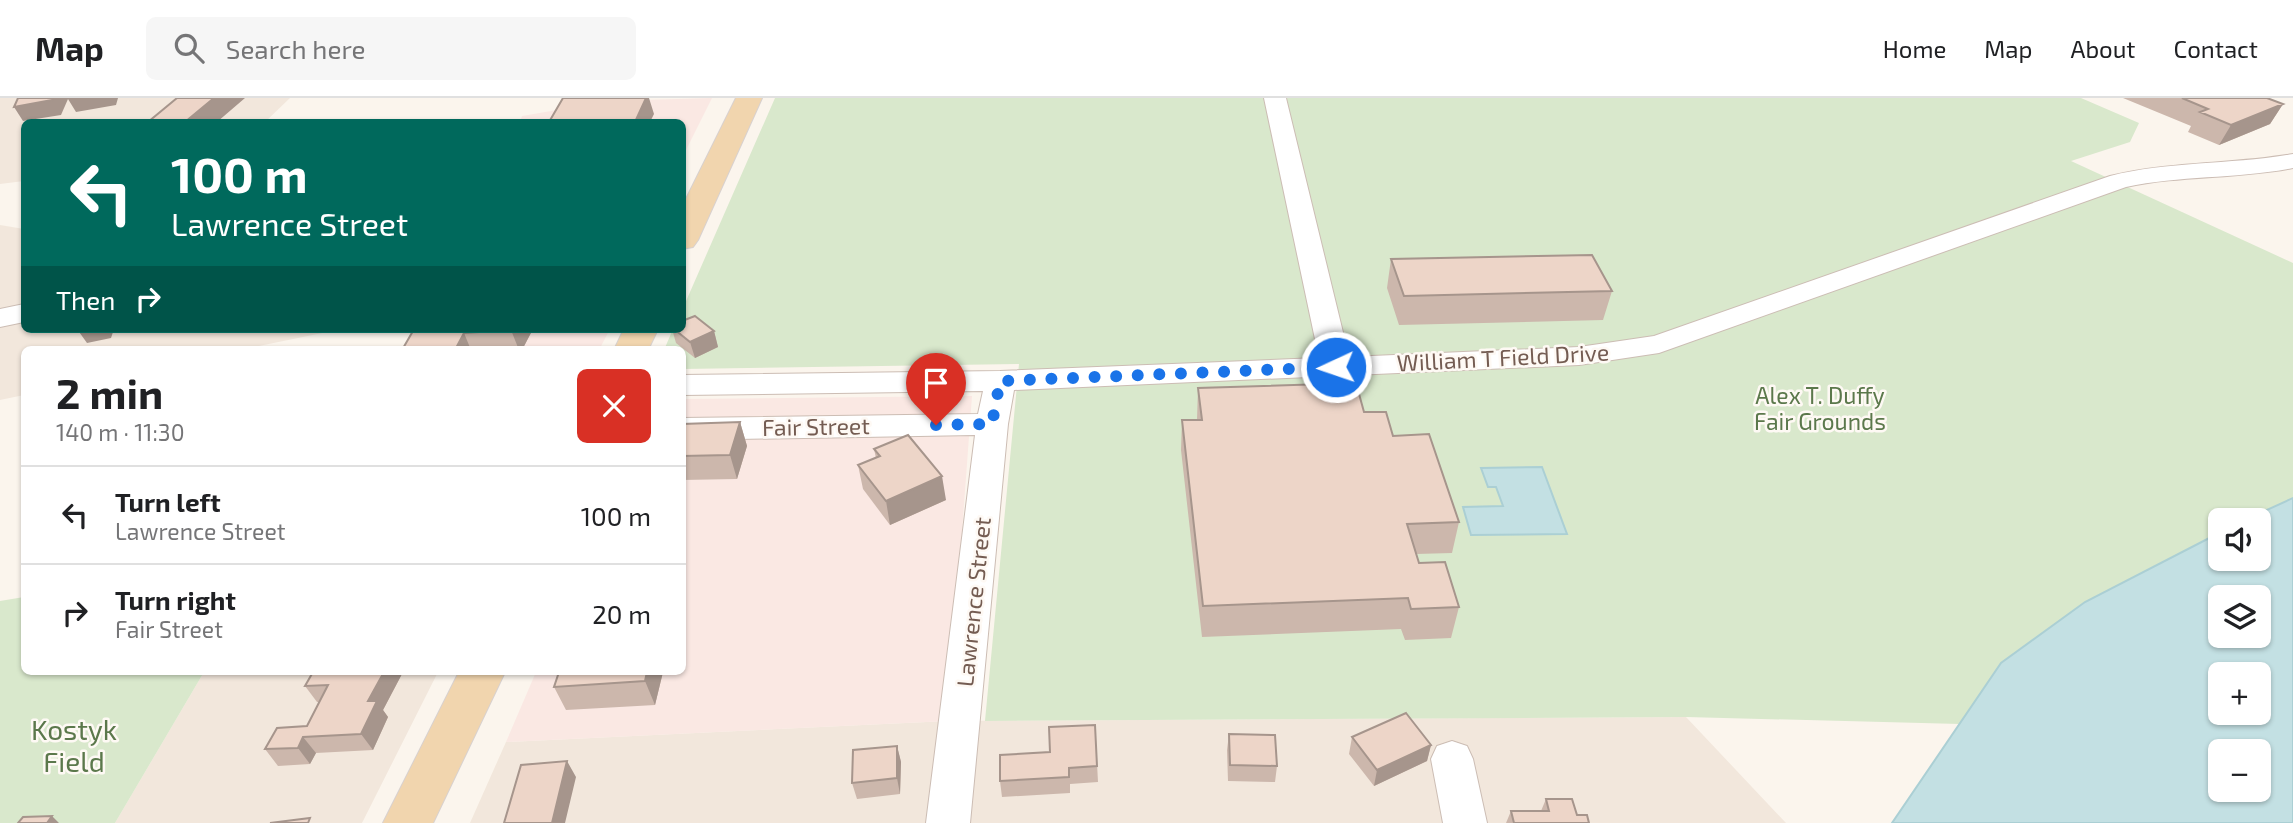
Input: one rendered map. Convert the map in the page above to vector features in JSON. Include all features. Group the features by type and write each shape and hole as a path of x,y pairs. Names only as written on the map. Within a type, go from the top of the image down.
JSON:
{"main road":[{"path":"686,224 694,192 749,98"},
{"path":"408,823 481,675"}],"street":[{"path":"1275,98 1336,367"},
{"name":"William T Field Drive","path":"686,385 1000,381 1579,356 1659,344 2119,181 2159,173 2245,170 2293,161"},
{"path":"0,318 21,314"},
{"name":"Lawrence Street","path":"948,823 992,424 1000,381"},
{"name":"Fair Street","path":"686,429 992,424"},
{"path":"1451,759 1465,823"}],"shaded area":[{"path":"0,98 290,98 268,119 21,119 21,181 0,184"},
{"path":"712,98 686,150 686,119 521,119 522,116 609,101"},
{"path":"0,225 21,228 21,333 323,333 259,346 21,346 21,396 0,400"},
{"path":"425,333 608,333 601,346 417,346"},
{"path":"972,396 948,721 506,742 535,675 686,675 686,399"},
{"path":"202,675 436,675 362,823 115,823"},
{"path":"1686,717 1786,823 470,823 506,742 948,721"}],"green space":[{"name":"Alex T. Duffy Fair Grounds","path":"775,98 2081,98 2139,123 2130,142 2071,161 2293,263 2293,498 2271,508 2208,508 2208,539 2085,602 2001,663 1960,724 1686,717 985,721 1019,364 686,369 686,346 666,346 671,333 686,333 686,301"},
{"name":"Kostyk Field","path":"21,598 21,675 202,675 115,823 0,823 0,601"}],"water":[{"path":"1542,467 1567,534 1471,535 1463,507 1503,506 1496,487 1488,487 1481,468"},
{"path":"2293,498 2293,823 1892,823 2001,663 2085,602 2208,539 2208,571 2271,571 2271,508"}],"building":[{"path":"18,98 53,98 14,107"},
{"path":"177,98 214,98 189,119 152,119"},
{"path":"563,98 646,98 636,119 551,119"},
{"path":"2182,98 2267,98 2283,104 2231,125 2200,112 2208,109"},
{"path":"1592,255 1612,291 1404,296 1391,259"},
{"path":"695,316 714,331 690,342 679,333 686,333 686,319"},
{"path":"412,333 464,333 457,346 404,346"},
{"path":"1356,383 1364,412 1386,412 1393,436 1429,434 1459,522 1407,524 1419,563 1445,562 1459,607 1411,609 1408,598 1203,606 1182,420 1202,420 1198,388"},
{"path":"740,422 730,455 686,456 686,424"},
{"path":"908,435 942,476 886,501 858,465 880,456 874,449"},
{"path":"311,675 382,675 368,701 377,701 361,734 303,737 298,748 265,749 277,728 307,726 328,685 305,686"},
{"path":"558,675 646,675 645,681 554,687"},
{"path":"1406,713 1431,745 1377,770 1352,737"},
{"path":"1095,725 1097,766 1069,768 1069,777 1000,781 1000,755 1050,752 1049,727"},
{"path":"1229,734 1275,735 1277,766 1230,765"},
{"path":"897,746 897,778 852,783 853,750"},
{"path":"567,761 552,823 504,823 521,765"},
{"path":"1546,799 1572,799 1577,815 1587,815 1589,823 1514,823 1511,811 1549,811"},
{"path":"52,816 47,823 18,823 23,817"},
{"path":"310,818 308,823 270,823"}],"route":[{"path":"936,425 992,424 1000,381 1336,367"}]}
